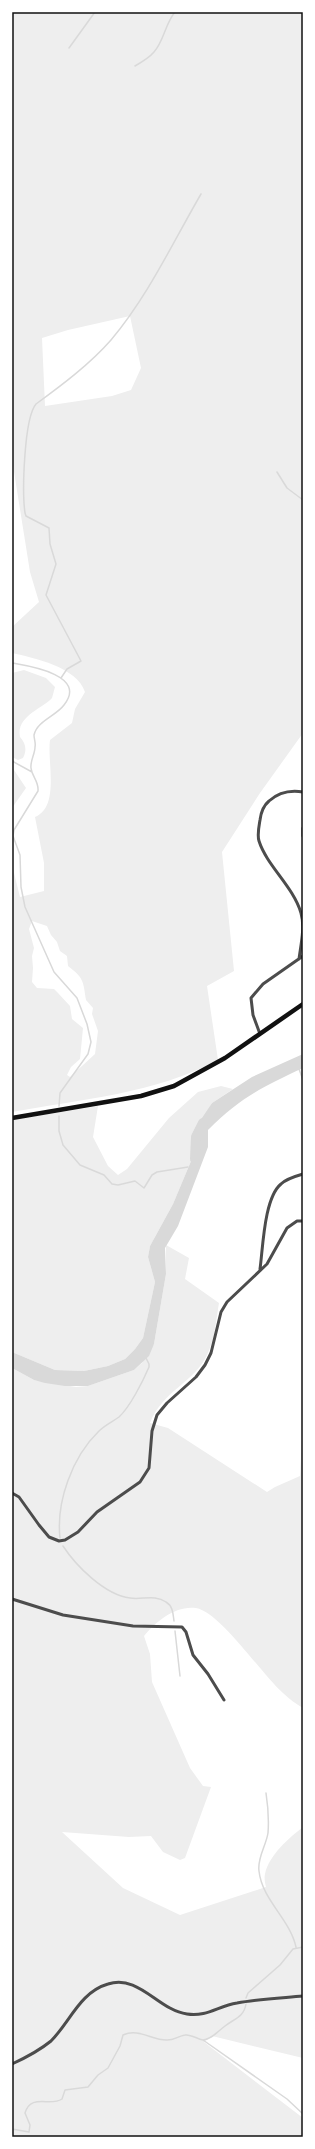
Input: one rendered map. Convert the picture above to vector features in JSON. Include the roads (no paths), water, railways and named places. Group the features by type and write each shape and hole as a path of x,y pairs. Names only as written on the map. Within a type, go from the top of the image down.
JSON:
{"highway":[{"path":"12,1118 141,1096 174,1086 225,1058 303,1004"}],"street":[{"path":"299,959 303,928 301,912 282,876 266,856 259,840 259,827 261,813 265,804 273,797 294,790 303,792"},
{"path":"303,828 303,836"},
{"path":"260,1034 253,1015 251,998 264,984 303,956"},
{"path":"260,1270 270,1202 275,1190 281,1183 303,1174"},
{"path":"12,1494 19,1497 49,1537 59,1541 65,1540 78,1532 97,1512 140,1482 149,1468 152,1431 157,1415 167,1403 196,1377 205,1365 211,1353 221,1312 227,1302 267,1264 287,1228 297,1221 303,1221"},
{"path":"12,1599 68,1616 133,1626 182,1627 186,1632 193,1655 208,1674 224,1700"},
{"path":"12,2064 50,2041 86,1997 93,1991 108,1984 118,1982 131,1983 169,2008 179,2012 197,2015 210,2013 238,2002 303,1996"}],"waterway":[{"path":"69,48 95,12"},
{"path":"135,66 150,56 157,48 175,12"},
{"path":"61,678 67,669 81,661 46,595 56,564 50,544 49,528 26,516 25,513 24,473 26,439 32,412 36,404 85,366 111,340 137,306 201,194"},
{"path":"277,472 287,488 303,500"},
{"path":"12,663 42,670 63,679 68,686 69,695 61,709 43,722 36,730 34,735 35,750 31,765 38,791 14,830 13,836 20,855 21,887 25,907 54,972 77,998 87,1024 91,1042 88,1054 60,1093 59,1106"},
{"path":"12,761 32,772"},
{"path":"299,1069 303,1080"},
{"path":"59,1116 59,1131 63,1145 80,1165 104,1175 112,1184 118,1185 135,1181 144,1188 152,1175 157,1172 188,1167"},
{"path":"195,1159 196,1137 203,1123"},
{"path":"60,1538 59,1524 63,1495 74,1467 89,1442 101,1429 119,1417 132,1400 149,1367 146,1358"},
{"path":"63,1546 75,1562 101,1586 120,1596 130,1598 157,1598 162,1600 170,1606 174,1621"},
{"path":"175,1631 180,1676"},
{"path":"266,1793 268,1833 259,1861 259,1871 265,1891 288,1927 296,1947"},
{"path":"246,1998 248,1993 280,1965 293,1949 303,1947"},
{"path":"203,2040 212,2037 241,2015 246,2004"},
{"path":"12,2129 29,2132 30,2125 25,2113 28,2107 32,2104 36,2102 57,2101 62,2099 65,2090 88,2087 98,2075 108,2068 120,2046 123,2035 129,2033 169,2040 187,2035 203,2040 287,2099 303,2114"}]}
